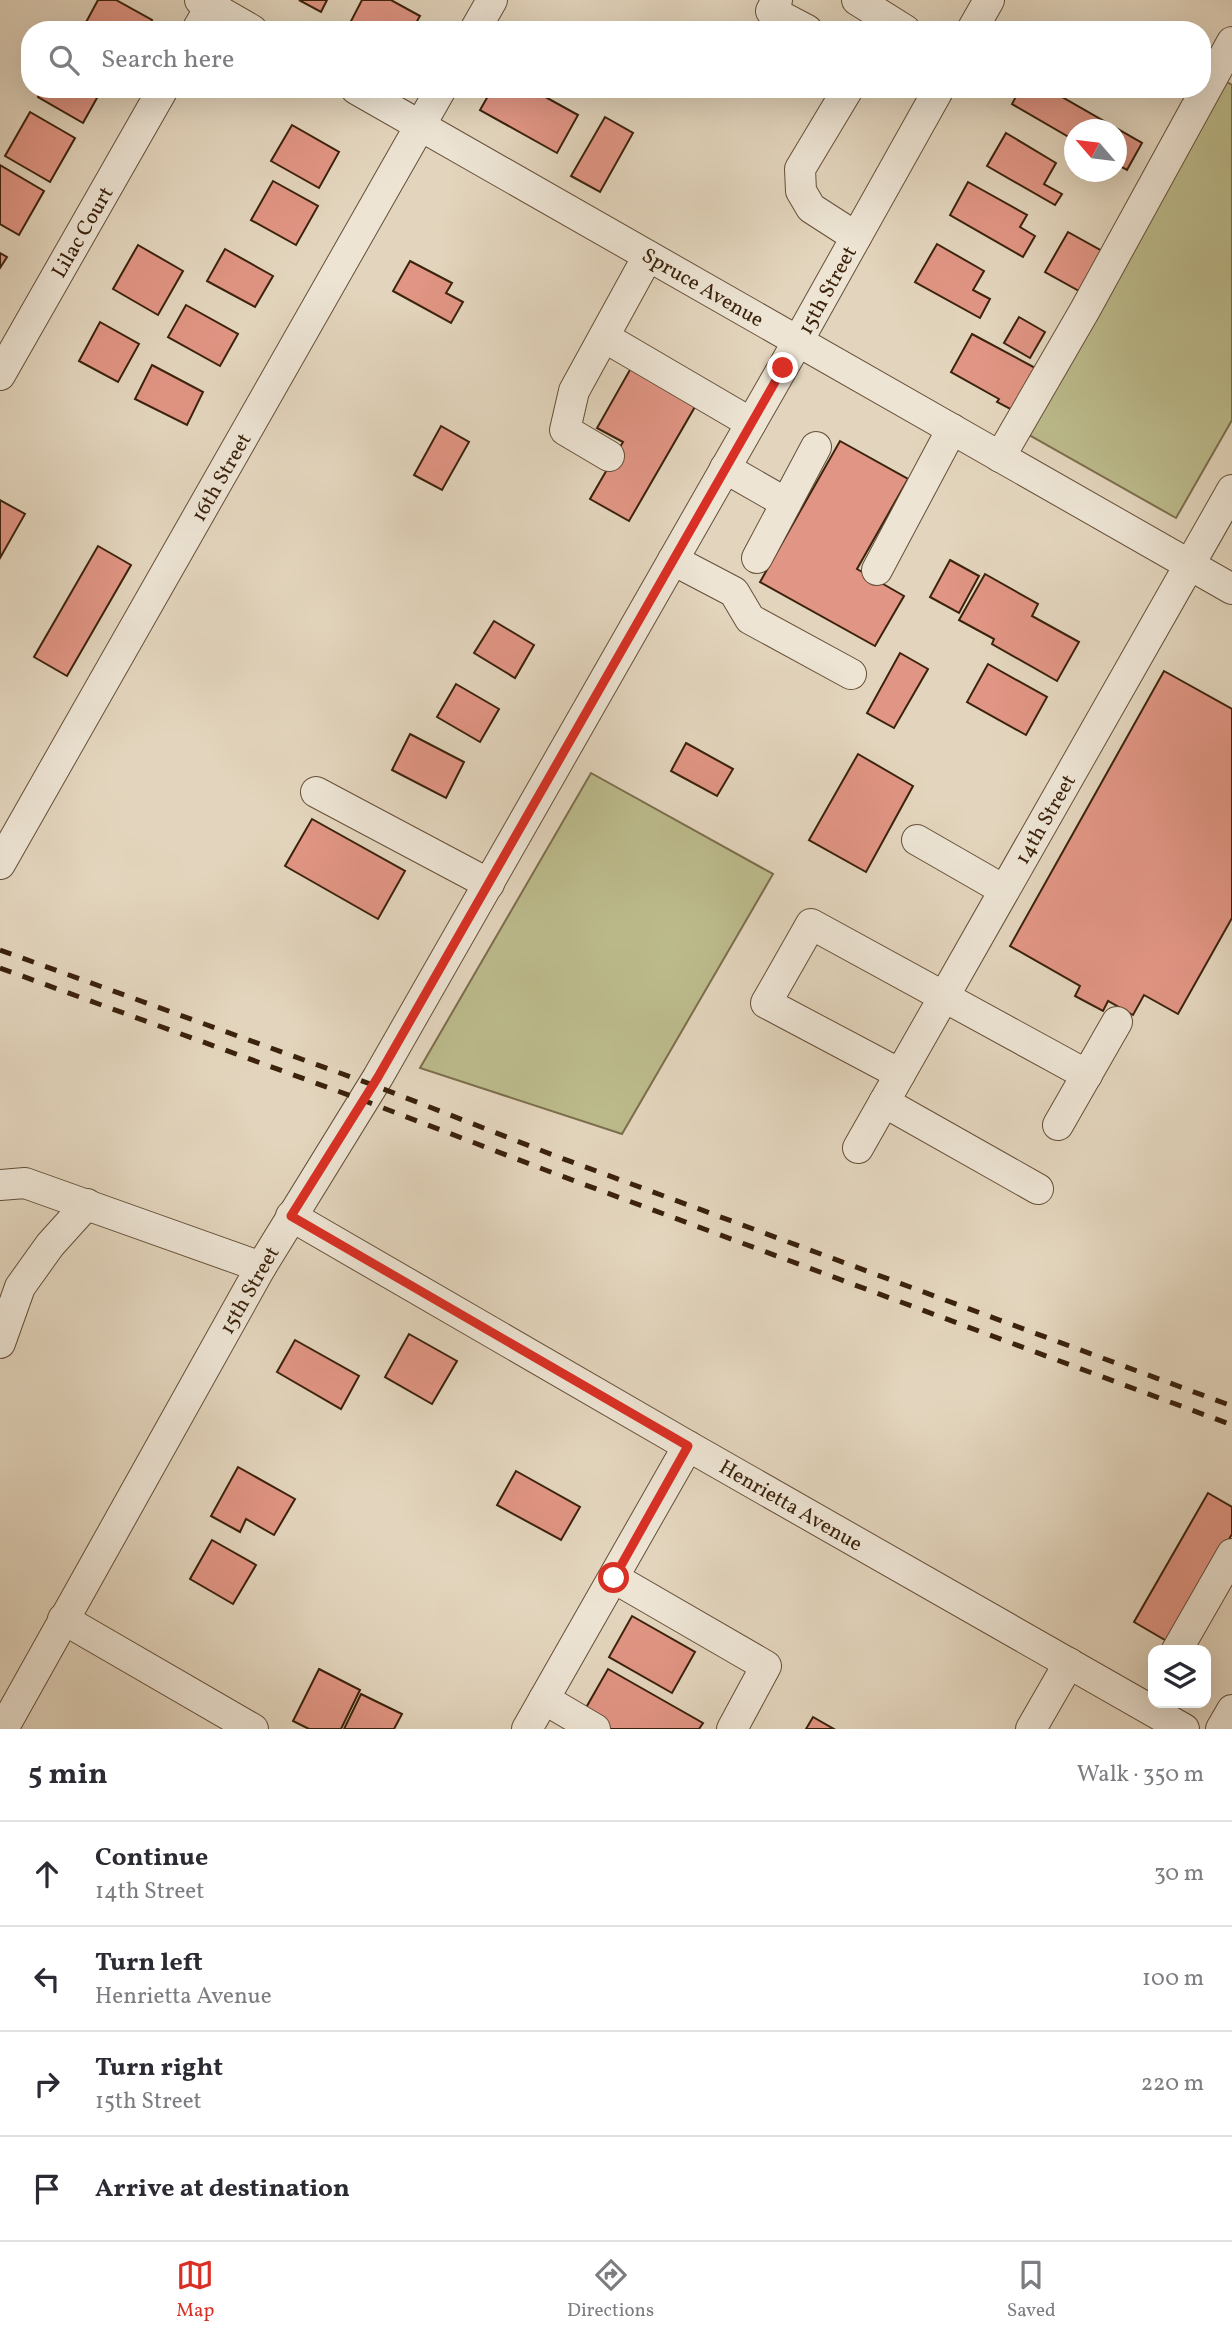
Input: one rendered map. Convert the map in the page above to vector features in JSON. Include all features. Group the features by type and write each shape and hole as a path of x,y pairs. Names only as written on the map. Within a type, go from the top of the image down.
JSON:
{"street":[{"path":"480,21 492,0"},
{"path":"777,0 771,10 791,21"},
{"path":"858,0 891,21"},
{"path":"977,21 989,0"},
{"path":"205,9 232,21"},
{"path":"1211,80 1232,42"},
{"name":"Lilac Court","path":"0,375 158,98"},
{"name":"Spruce Avenue","path":"372,98 1232,589"},
{"name":"16th Street","path":"0,864 436,98"},
{"path":"843,98 800,169 801,191 811,208 856,237"},
{"name":"15th Street","path":"3,1729 261,1268 365,1101 934,98"},
{"path":"1000,457 1085,310 1201,98"},
{"path":"608,456 565,429 574,391 648,256"},
{"path":"604,337 751,423"},
{"path":"877,570 952,429"},
{"path":"757,558 816,447"},
{"path":"725,468 786,503"},
{"name":"14th Street","path":"858,1148 1232,491"},
{"path":"673,560 734,592 750,619 851,674"},
{"path":"316,792 489,884"},
{"path":"917,840 1004,890"},
{"path":"900,1074 766,1003 811,924 1087,1075"},
{"path":"1058,1125 1116,1022"},
{"path":"884,1102 1038,1189"},
{"path":"0,1185 25,1183 261,1268"},
{"path":"0,1343 20,1287 50,1245 88,1204"},
{"name":"Henrietta Avenue","path":"291,1216 1069,1663 1148,1700"},
{"path":"527,1729 688,1446"},
{"path":"1180,1645 1232,1554"},
{"path":"614,1578 766,1666 732,1729"},
{"path":"63,1619 253,1729"},
{"path":"1031,1729 1069,1663"},
{"path":"544,1699 595,1729"},
{"name":"Henrietta Avenue","path":"1159,1708 1184,1729"},
{"path":"1221,1729 1232,1710"}],"shaded area":[{"path":"1225,81 1232,85 1232,420 1176,518 1024,432"},
{"path":"591,773 773,874 622,1134 420,1068"}],"building":[{"path":"98,0 116,0 152,20 152,21 87,21"},
{"path":"299,0 327,0 321,12"},
{"path":"362,0 391,0 420,16 417,21 351,21"},
{"path":"40,98 97,98 83,123"},
{"path":"487,98 547,98 578,115 557,153 480,110"},
{"path":"1015,98 1064,98 1100,119 1064,119 1064,134 1012,104"},
{"path":"30,112 75,138 50,182 5,156"},
{"path":"605,117 633,133 600,192 571,176"},
{"path":"292,125 339,152 319,188 271,161"},
{"path":"1006,133 1056,163 1044,184 1062,194 1055,205 987,166"},
{"path":"1127,134 1142,143 1127,170"},
{"path":"0,165 44,191 19,235 0,224"},
{"path":"273,181 318,206 296,245 251,220"},
{"path":"968,182 1027,215 1020,227 1035,236 1023,257 950,215"},
{"path":"1068,232 1102,251 1079,291 1045,272"},
{"path":"937,244 984,271 973,290 990,299 980,318 915,282"},
{"path":"138,245 183,271 158,315 113,289"},
{"path":"225,249 273,276 255,307 207,281"},
{"path":"0,253 7,257 0,268"},
{"path":"410,261 452,283 446,293 463,302 451,323 393,291"},
{"path":"186,305 238,334 220,366 168,337"},
{"path":"1019,317 1045,332 1030,358 1004,343"},
{"path":"100,322 139,344 118,382 79,361"},
{"path":"972,334 1039,370 1016,412 997,402 999,399 951,372"},
{"path":"152,365 203,392 187,425 135,399"},
{"path":"631,368 696,405 629,521 590,499 623,442 597,428"},
{"path":"441,426 469,442 442,490 414,475"},
{"path":"840,441 908,479 857,569 904,596 875,646 760,582"},
{"path":"0,500 25,514 0,558"},
{"path":"98,546 131,565 67,676 34,657"},
{"path":"950,560 979,576 959,613 930,597"},
{"path":"985,574 1038,604 1032,616 1079,642 1057,681 992,644 994,639 959,620"},
{"path":"494,621 534,645 515,678 474,653"},
{"path":"900,653 928,669 894,728 867,713"},
{"path":"988,664 1047,697 1026,735 967,702"},
{"path":"1164,671 1232,709 1232,918 1178,1014 1144,995 1133,1015 1108,1001 1103,1011 1075,996 1080,986 1010,946"},
{"path":"456,684 499,709 480,742 437,717"},
{"path":"410,734 464,762 446,798 392,770"},
{"path":"686,743 733,769 717,796 671,771"},
{"path":"858,754 913,786 866,872 809,840"},
{"path":"312,819 405,871 378,919 285,866"},
{"path":"409,1334 457,1361 432,1404 385,1377"},
{"path":"295,1340 359,1376 341,1409 277,1372"},
{"path":"238,1467 295,1499 274,1535 246,1519 240,1532 211,1516"},
{"path":"516,1471 580,1507 561,1540 497,1505"},
{"path":"1208,1493 1232,1507 1232,1534 1170,1643 1134,1622"},
{"path":"212,1540 256,1565 233,1604 190,1579"},
{"path":"632,1616 695,1652 672,1693 609,1657"},
{"path":"319,1669 360,1690 341,1729 309,1729 293,1721"},
{"path":"608,1669 703,1723 699,1729 610,1729 583,1713"},
{"path":"361,1694 402,1714 394,1729 344,1729"},
{"path":"813,1717 834,1729 806,1729"}],"railway":[{"path":"0,950 373,1085 553,1155 1232,1406"},
{"path":"0,968 365,1101 1232,1425"}],"route":[{"path":"614,1578 688,1446 291,1216 365,1101 783,368"}]}
